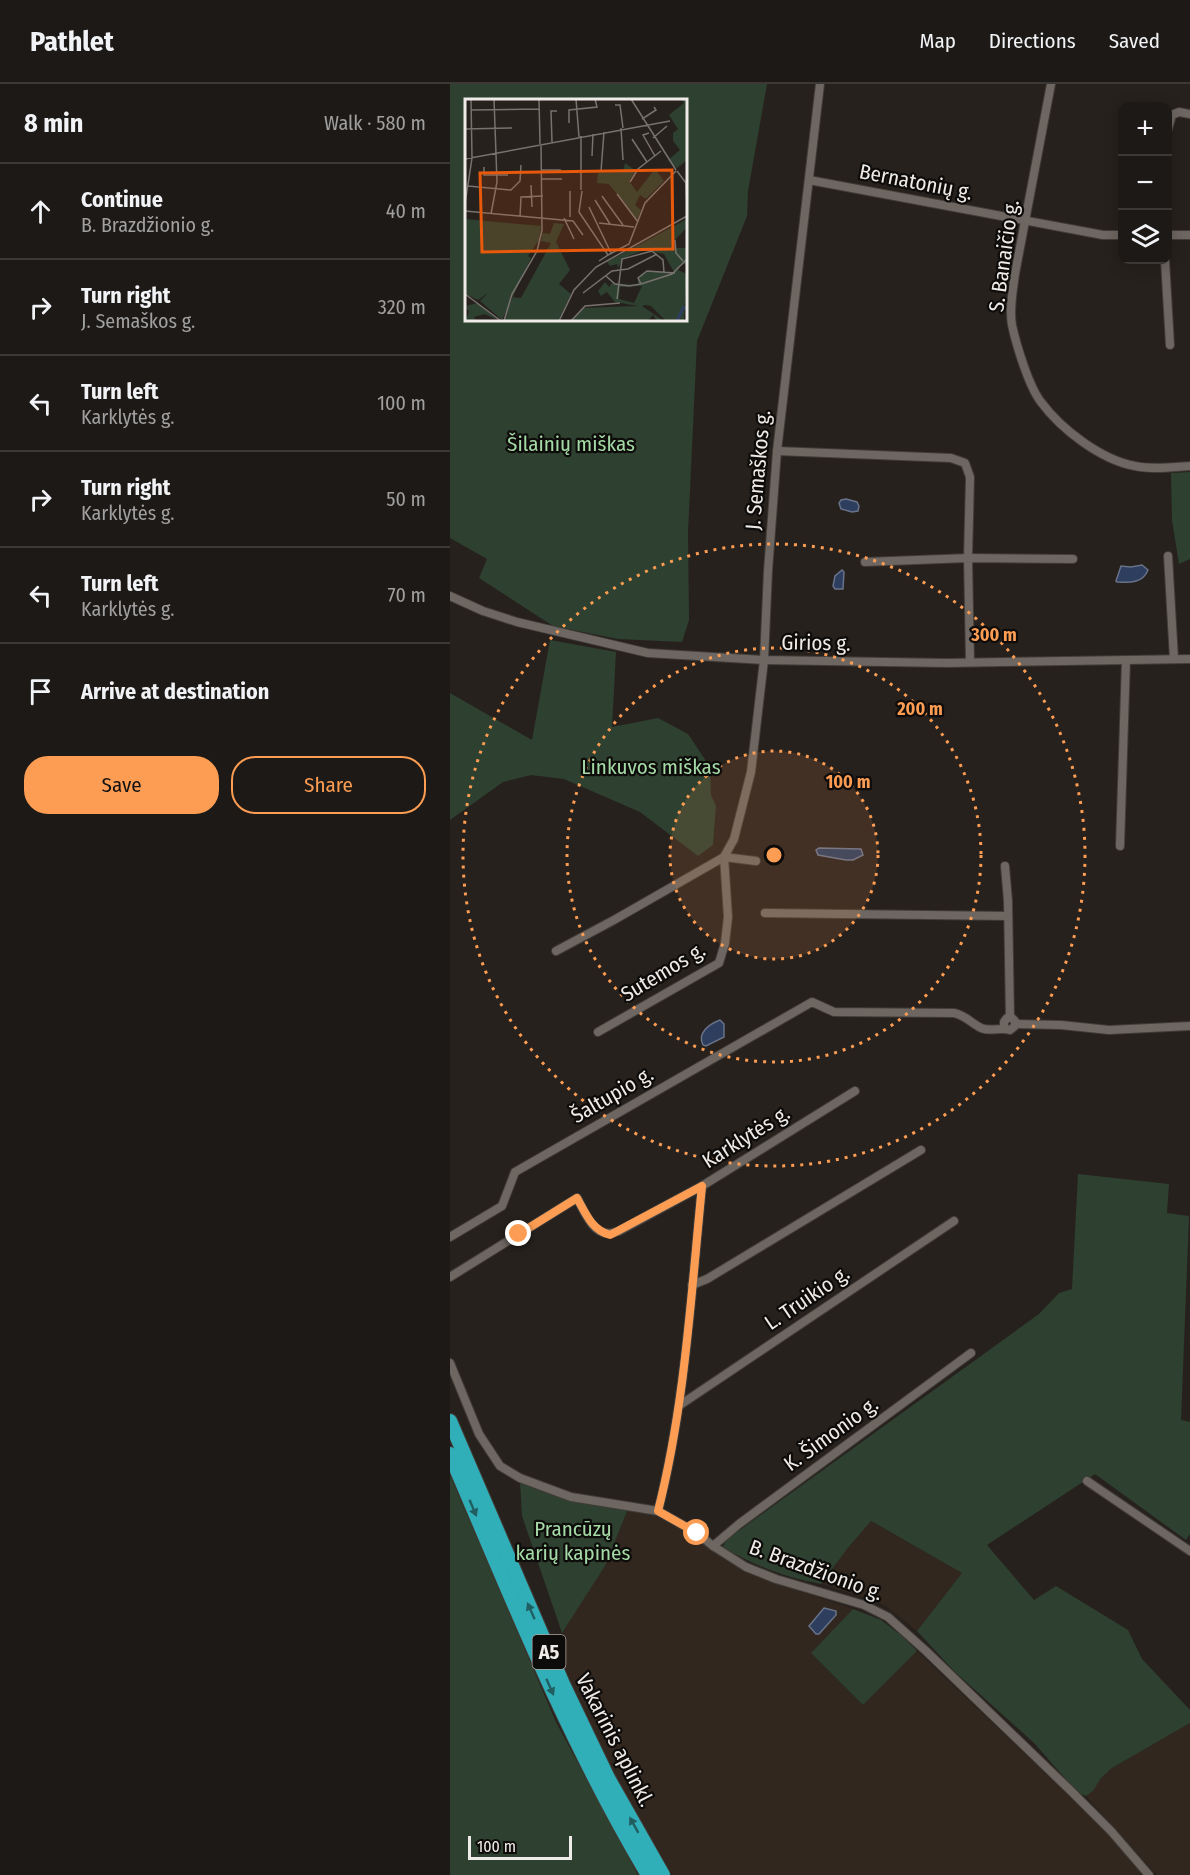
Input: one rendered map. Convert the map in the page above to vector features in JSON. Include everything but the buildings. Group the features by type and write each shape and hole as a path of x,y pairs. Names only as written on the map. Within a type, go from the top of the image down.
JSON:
{"highway":[{"name":"Vakarinis aplinkl.","path":"450,1421 563,1684 608,1778 663,1875"},
{"name":"Vakarinis aplinkl.","path":"450,1454 552,1694 598,1785 648,1875"}],"street":[{"name":"J. Semaškos g.","path":"724,857 734,839 751,772 764,660 777,451 820,84"},
{"name":"S. Banaičio g.","path":"1051,84 1015,274 1011,323 1025,368 1039,401 1078,439 1109,457 1135,466 1190,466"},
{"path":"1172,117 1179,112 1190,114"},
{"name":"Bernatonių g.","path":"808,180 1103,236 1118,235"},
{"path":"1172,235 1190,235"},
{"path":"1165,264 1170,345"},
{"path":"777,451 951,458 965,463 970,477 968,558 970,662"},
{"path":"1168,556 1174,659"},
{"path":"865,562 968,558 1073,559"},
{"name":"Girios g.","path":"450,596 483,611 518,622 648,653 764,660 970,662 1190,659"},
{"path":"1120,846 1126,660"},
{"path":"556,951 724,857 756,861"},
{"name":"Sutemos g.","path":"598,1032 719,963 725,943 728,916 724,857"},
{"path":"1005,866 1013,1021 1109,1030 1190,1026"},
{"path":"765,913 1008,916"},
{"name":"Šaltupio g.","path":"450,1237 502,1206 514,1172 812,1002 834,1012 962,1014 983,1029 1005,1027 1010,1030 1014,1028 1013,1021"},
{"name":"Karklytės g.","path":"450,1277 577,1198 594,1227 601,1233 610,1235 702,1186 855,1091"},
{"path":"692,1285 707,1280 921,1150"},
{"path":"658,1511 668,1472 680,1405 702,1186"},
{"name":"L. Truikio g.","path":"680,1405 954,1221"},
{"name":"K. Šimonio g.","path":"713,1546 739,1524 971,1353"},
{"name":"B. Brazdžionio g.","path":"450,1363 479,1434 500,1466 519,1478 571,1497 658,1511 697,1533 740,1563 762,1574 854,1602 888,1617 1071,1791 1111,1831 1149,1875"},
{"path":"1087,1481 1190,1551"}],"shaded area":[{"path":"628,1509 653,1514 668,1520 726,1561 752,1575 853,1609 811,1653 863,1705 917,1651 1115,1840 1142,1875 673,1875 619,1784 585,1715 552,1639 562,1633 605,1566"},
{"path":"870,1521 962,1573 917,1631 886,1606 821,1584"},
{"path":"1190,1723 1190,1875 1157,1875 1086,1796 1112,1768"}],"green space":[{"name":"Šilainių miškas","path":"450,84 767,84 748,191 747,216 697,341 688,532 689,620 682,642 618,639 553,626 479,578 487,559 450,538"},
{"path":"1190,472 1190,559 1179,564 1172,520 1171,473"},
{"name":"Linkuvos miškas","path":"550,640 616,652 612,727 658,718 688,734 710,767 711,795 716,806 713,845 698,856 640,812 564,779 531,775 503,782 450,820 450,693 532,740"},
{"path":"1078,1174 1169,1184 1167,1213 1189,1216 1181,1420 1190,1422 1190,1534 1186,1540 1095,1474 987,1545 1034,1600 1056,1586 1128,1630 1142,1659 1190,1710 1190,1723 1112,1768 1086,1796 1078,1793 1034,1743 954,1671 917,1631 962,1573 871,1521 821,1584 770,1570 723,1547 726,1540 1039,1314 1059,1293 1072,1289"},
{"path":"450,1475 556,1722 638,1875 450,1875"},
{"name":"Prancūzų karių kapinės","path":"520,1481 573,1501 628,1509 605,1566 562,1633 522,1516"},
{"path":"853,1609 881,1620 917,1651 863,1705 811,1653"}],"water":[{"path":"846,499 857,502 858,511 841,509 839,503"},
{"path":"1142,565 1148,570 1143,578 1127,582 1116,581 1121,566"},
{"path":"842,570 844,572 843,589 835,589 833,586 835,576"},
{"path":"819,848 861,849 863,855 853,860 846,860 818,855 816,850"},
{"path":"720,1020 724,1024 724,1037 706,1046 703,1045 702,1037 705,1029"},
{"path":"824,1608 836,1611 836,1615 819,1634 816,1634 809,1626"}],"route":[{"path":"519,1234 577,1198 594,1227 601,1233 610,1235 702,1186 680,1405 668,1472 658,1511 697,1533"}]}
